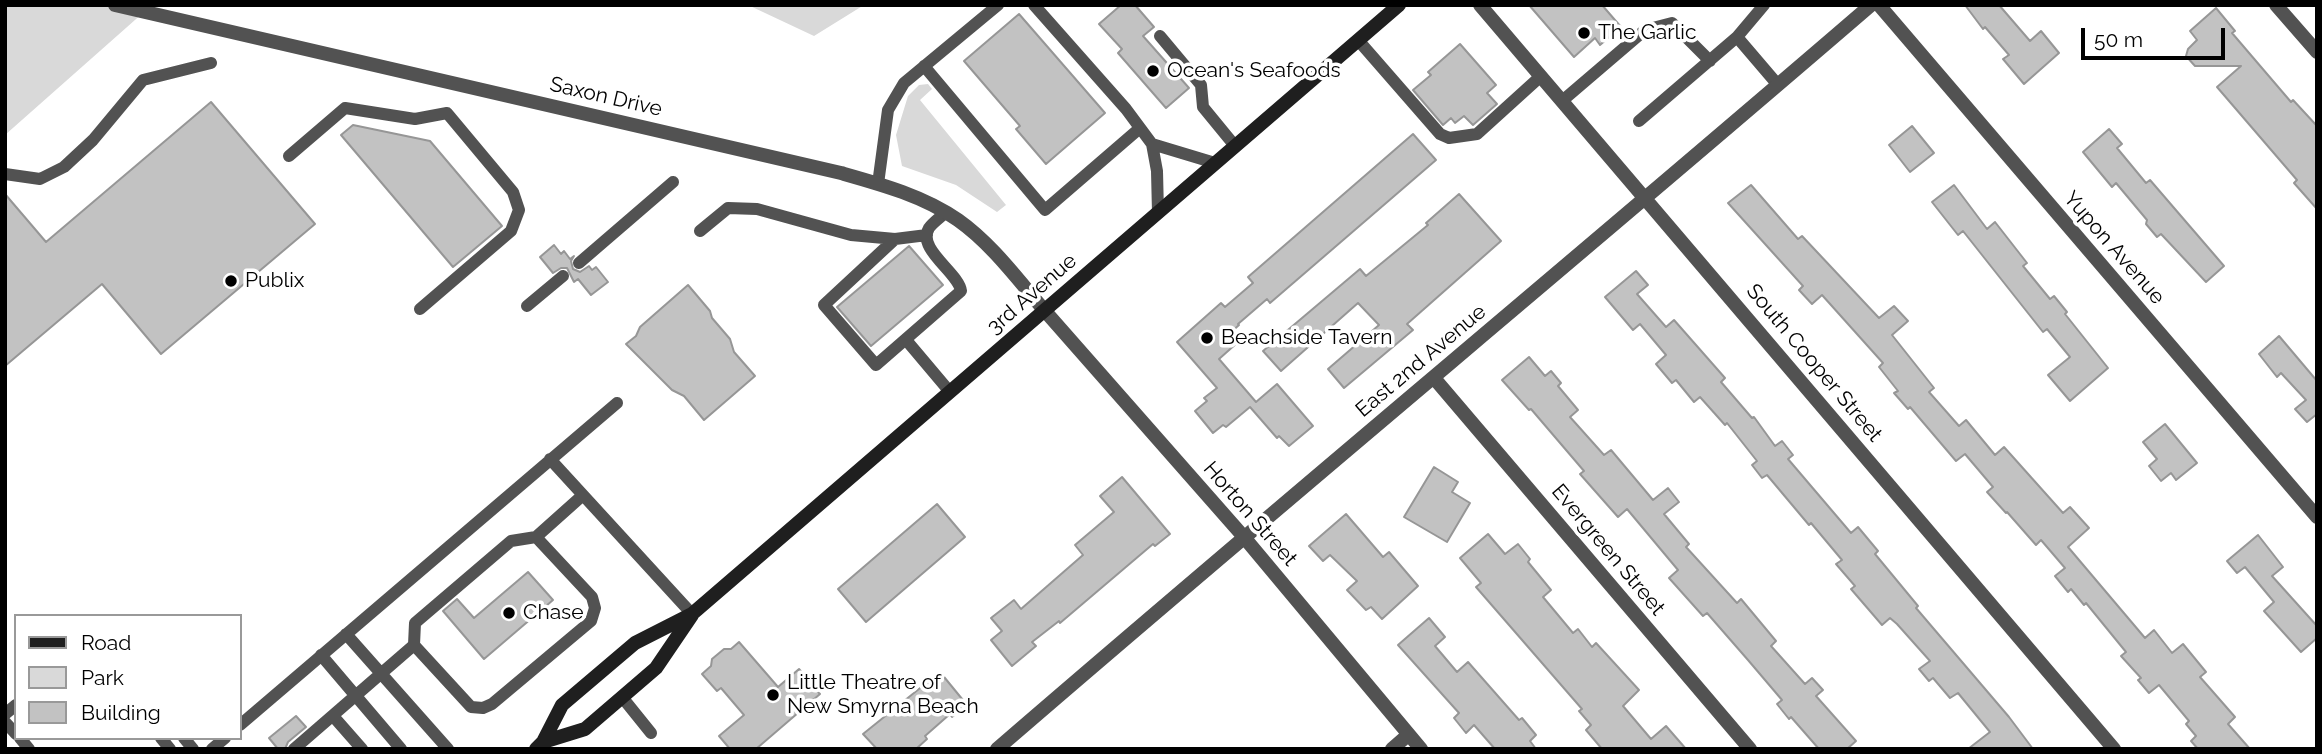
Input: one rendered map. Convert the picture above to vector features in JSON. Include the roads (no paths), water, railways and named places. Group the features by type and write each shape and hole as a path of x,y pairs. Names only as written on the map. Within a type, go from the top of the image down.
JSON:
{"main road":[{"name":"3rd Avenue","path":"540,746 562,705 635,643 692,614 1399,5"},
{"name":"3rd Avenue","path":"540,746 585,729 622,698 656,667 692,614"}],"street":[{"name":"Saxon Drive","path":"115,5 841,173 878,184 946,212 966,226 992,250 1045,311"},
{"name":"South Cooper Street","path":"1480,5 2114,749"},
{"name":"East 2nd Avenue","path":"997,749 1243,536 1646,199 1871,5"},
{"name":"Yupon Avenue","path":"1879,5 2317,517"},
{"path":"2276,5 2317,52"},
{"name":"Horton Street","path":"1045,311 1243,536 1421,749"},
{"name":"Evergreen Street","path":"1434,378 1750,749"},
{"path":"1392,749 1408,735"}],"lane":[{"path":"878,184 888,110 904,83 998,5"},
{"path":"1034,5 1152,144 1157,171 1158,213"},
{"path":"1639,121 1737,37 1764,5"},
{"path":"1562,101 1645,30 1672,23 1710,61"},
{"path":"1160,36 1201,85 1203,107 1235,146"},
{"path":"1737,37 1778,85"},
{"path":"1358,40 1440,134 1449,138 1477,134 1541,76"},
{"path":"5,174 40,179 64,167 93,140 143,80 211,63"},
{"path":"924,65 1045,210 1140,128"},
{"path":"289,156 345,108 415,119 447,113 513,192 519,210 511,231 420,309"},
{"path":"1152,144 1215,163"},
{"path":"579,263 673,182"},
{"path":"700,231 728,208 757,209 851,235 895,239 927,235"},
{"path":"895,239 824,305 876,365 961,291 959,283 931,251 927,235 929,229 946,212"},
{"path":"527,306 562,276"},
{"path":"906,341 950,392"},
{"path":"242,723 617,404"},
{"path":"550,459 692,614"},
{"path":"536,537 592,597 595,608 591,621 492,704 483,708 471,707 414,645 415,623 511,541 536,537 583,495"},
{"path":"346,634 448,749"},
{"path":"294,749 414,645"},
{"path":"321,655 401,749"},
{"path":"622,698 651,733"},
{"path":"333,716 362,749"}],"place":[{"name":"The Garlic","path":"1584,33"},
{"name":"Ocean's Seafoods","path":"1153,71"},
{"name":"Publix","path":"231,281"},
{"name":"Beachside Tavern","path":"1207,338"},
{"name":"Chase","path":"509,613"},
{"name":"Little Theatre of New Smyrna Beach","path":"773,695"}]}
